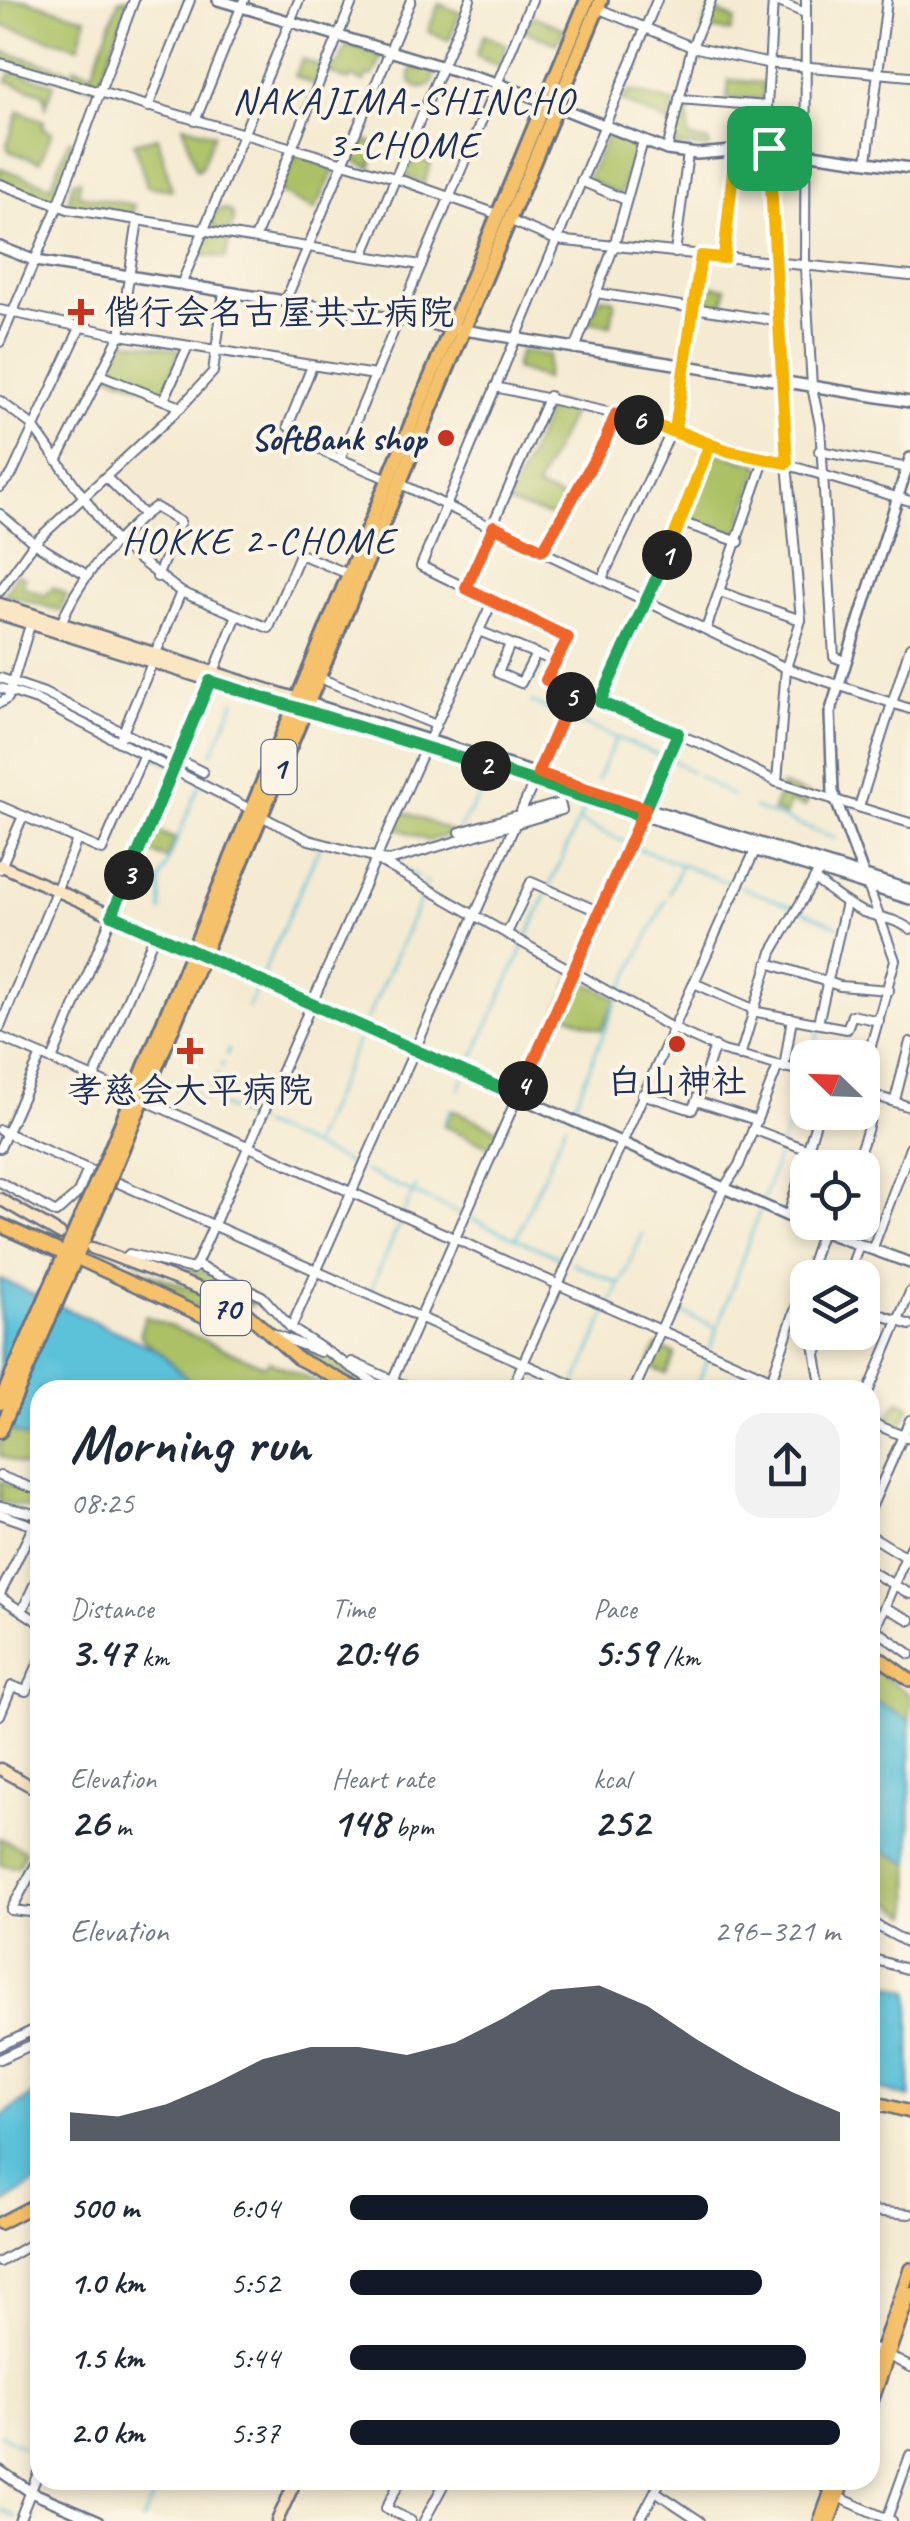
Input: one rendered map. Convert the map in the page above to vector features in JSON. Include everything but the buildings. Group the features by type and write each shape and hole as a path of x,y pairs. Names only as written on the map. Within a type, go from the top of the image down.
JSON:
{"highway":[{"name":"1","path":"0,1431 101,1176 458,329 589,3"},
{"name":"1","path":"300,704 317,677 353,576"},
{"path":"0,1225 68,1261"},
{"name":"1","path":"0,1403 68,1261"}],"main road":[{"path":"0,604 154,658"},
{"path":"0,614 300,704"},
{"path":"1,866 197,954"},
{"path":"0,1199 60,1234"},
{"path":"92,1248 233,1301"},
{"name":"70","path":"68,1261 205,1317 214,1317 233,1301 316,1370 338,1380"},
{"path":"880,1657 910,1680"},
{"path":"0,1769 30,1786"},
{"path":"880,2104 910,2112"},
{"path":"0,2222 30,2207"},
{"path":"880,2351 908,2274"},
{"path":"880,2351 910,2293"},
{"path":"278,2521 292,2490"},
{"path":"820,2521 835,2490"},
{"path":"829,2521 835,2490"}],"street":[{"path":"0,342 58,206 134,0"},
{"path":"148,107 190,0"},
{"path":"218,0 243,4 497,83 667,150 688,153 769,148 910,168"},
{"path":"181,285 299,0"},
{"path":"255,238 354,0"},
{"path":"285,302 411,0"},
{"path":"363,256 470,0"},
{"path":"340,458 532,0"},
{"path":"657,0 421,566 568,638 546,680 678,733 750,765 777,782 910,823"},
{"path":"667,150 692,47 711,0"},
{"path":"777,782 786,668 801,620 778,321 766,63 773,0 806,13"},
{"path":"806,0 805,266 812,387 820,425 834,658 845,661"},
{"path":"866,161 887,0"},
{"path":"589,3 692,47 766,63 910,76"},
{"path":"195,121 243,4"},
{"path":"0,63 450,195 556,240 910,276"},
{"path":"679,99 767,106"},
{"path":"576,349 614,246 643,141"},
{"path":"724,258 735,151"},
{"path":"675,252 688,153"},
{"path":"581,181 626,200"},
{"path":"0,184 58,206 421,265"},
{"path":"56,461 120,335 138,220"},
{"path":"0,248 36,261 129,277 910,402"},
{"path":"602,579 674,430 701,256"},
{"path":"0,591 34,543 182,407 212,372 224,292"},
{"path":"596,293 778,321"},
{"path":"0,310 120,335 375,375"},
{"path":"0,487 12,474 80,328"},
{"path":"164,400 188,346"},
{"path":"312,366 288,426 340,458 447,503 786,668 910,709"},
{"path":"100,375 182,407"},
{"path":"494,387 550,396 616,414 910,501"},
{"path":"466,588 550,396"},
{"path":"0,401 32,425 115,541 181,592 269,628 300,554 353,576"},
{"path":"543,550 605,441 616,414"},
{"path":"600,702 649,602 710,444"},
{"path":"820,450 909,465 830,713 836,800 877,912 887,928 895,960 874,1040"},
{"path":"706,629 766,458"},
{"path":"106,476 144,515"},
{"path":"61,624 72,595 87,575 115,541 155,508 180,522 157,577"},
{"path":"0,514 34,543 87,575"},
{"path":"680,522 739,542"},
{"path":"121,737 181,592"},
{"path":"720,592 801,620"},
{"path":"124,1261 129,1254 193,1269 196,1266 492,602"},
{"path":"52,1060 237,615"},
{"path":"0,703 30,624"},
{"path":"478,630 556,662"},
{"path":"510,644 498,673 521,682 536,654"},
{"path":"858,807 910,647"},
{"path":"317,677 436,725"},
{"path":"0,678 9,686 176,764 309,840 390,861 517,820 560,803 562,810 517,820 460,832"},
{"path":"291,1328 573,691"},
{"path":"300,704 866,881 910,899"},
{"path":"269,1332 337,1355 392,1380 678,733"},
{"path":"121,737 144,754 203,772"},
{"path":"0,806 105,848 144,754"},
{"path":"644,812 816,875 910,890"},
{"path":"1,866 23,816"},
{"path":"0,1027 77,840"},
{"path":"515,1380 694,983 729,895 755,851"},
{"path":"378,855 672,1028 740,1056 790,1069"},
{"path":"816,875 846,904 890,916 910,928"},
{"path":"740,1056 768,963 816,875"},
{"path":"508,933 531,882 600,912"},
{"path":"818,1022 846,904"},
{"path":"94,1078 155,934"},
{"path":"197,954 788,1216 813,1130"},
{"path":"768,963 828,982 888,990"},
{"path":"694,983 753,1010 847,1029 852,1015 879,1021"},
{"path":"638,1380 781,1067 792,1018"},
{"path":"0,1037 121,1090"},
{"path":"896,1100 910,1042"},
{"path":"642,1094 692,1110 715,1046"},
{"path":"0,1148 3,1132 42,1055"},
{"path":"880,1096 910,1107"},
{"path":"696,1101 813,1150"},
{"path":"153,1104 772,1380 790,1331"},
{"path":"3,1132 560,1380"},
{"path":"872,1250 910,1148"},
{"path":"0,1182 56,1213 101,1176"},
{"path":"850,1240 910,1264"},
{"path":"854,1260 860,1245"},
{"path":"196,1266 262,1296 291,1328 372,1380"},
{"path":"872,1380 910,1292"},
{"path":"880,1314 910,1326"},
{"path":"815,1350 820,1380"},
{"path":"816,1354 818,1350"},
{"path":"880,1490 906,1438 910,1420"},
{"path":"880,1426 906,1438"},
{"path":"0,1476 30,1487"},
{"path":"0,1506 30,1512"},
{"path":"0,1514 30,1525"},
{"path":"30,1540 0,1596 30,1616"},
{"path":"880,1541 908,1558"},
{"path":"880,1616 910,1547"},
{"path":"880,1577 910,1594"},
{"path":"22,1611 30,1594"},
{"path":"884,1607 910,1620"},
{"path":"880,1632 910,1654"},
{"path":"0,1715 12,1686 26,1691 30,1682"},
{"path":"30,1876 12,1910 30,1912"},
{"path":"880,1928 910,1944"},
{"path":"880,1961 910,1970"},
{"path":"0,2046 30,2032"},
{"path":"0,2059 30,2046"},
{"path":"880,2108 890,2106"},
{"path":"880,2212 910,2214"},
{"path":"0,2262 30,2244"},
{"path":"908,2274 909,2258"},
{"path":"880,2351 910,2367"},
{"path":"837,2490 889,2520 910,2456"},
{"path":"0,2471 31,2492 99,2521"},
{"path":"396,2490 386,2508 412,2521"},
{"path":"424,2521 441,2490"},
{"path":"640,2521 655,2491 700,2521"},
{"path":"19,2521 31,2492"}],"green space":[{"path":"0,0 26,0 86,18 79,47 0,25"},
{"path":"119,0 129,0 97,88 71,80 75,67 92,73"},
{"path":"439,4 460,13 449,40 428,31"},
{"path":"711,9 735,20 731,32 703,28"},
{"path":"533,16 564,29 557,44 523,30"},
{"path":"484,35 507,45 499,66 476,56"},
{"path":"347,44 382,56 373,77 367,75 364,82 351,77 349,81 329,72 332,64 338,66"},
{"path":"0,51 69,70 66,78 0,59"},
{"path":"302,59 322,67 315,85 295,76"},
{"path":"422,64 434,76 422,88 410,76"},
{"path":"12,71 54,84 46,106 44,94 7,81"},
{"path":"729,80 763,83 764,99 727,99"},
{"path":"631,91 674,103 669,124 620,100"},
{"path":"688,103 689,138 709,142 710,148 671,146 681,105"},
{"path":"19,111 44,121 43,128 52,132 40,162 9,151 7,145"},
{"path":"183,125 214,134 201,168 196,170"},
{"path":"609,133 637,146 620,195 587,179"},
{"path":"158,137 172,190 147,186 134,143"},
{"path":"357,137 375,144 371,168 348,158"},
{"path":"69,140 76,143 54,200 0,180 0,168 51,186"},
{"path":"296,154 335,169 315,210 279,192"},
{"path":"415,157 431,164 424,183 401,175 407,162 412,163"},
{"path":"80,180 78,195 134,205 133,214 68,204 73,181"},
{"path":"223,209 231,212 231,228 223,231 215,228 212,220 215,212"},
{"path":"208,234 229,238 226,258 198,254"},
{"path":"700,284 726,288 723,310 698,306"},
{"path":"601,297 615,300 611,325 589,322"},
{"path":"123,340 180,350 164,393 107,374"},
{"path":"520,351 549,355 545,379 515,369"},
{"path":"552,402 574,408 536,488 563,499 554,517 508,504"},
{"path":"711,451 760,465 737,537 684,519"},
{"path":"17,573 25,578 22,586 45,596 53,587 66,595 61,611 5,594"},
{"path":"781,786 809,795 805,807 790,802 785,816 773,811"},
{"path":"400,810 455,833 428,841 393,826"},
{"path":"152,829 175,839 167,859 143,849"},
{"path":"573,975 617,999 601,1030 558,1011"},
{"path":"452,1109 500,1131 493,1148 444,1126"},
{"path":"90,1252 212,1296 214,1305 198,1308 92,1259"},
{"path":"136,1260 205,1272 253,1295 252,1306 223,1287"},
{"path":"145,1316 265,1366 269,1361 312,1380 189,1380 140,1333"},
{"path":"280,1335 301,1348 330,1356 366,1380 350,1380 311,1361"},
{"path":"657,1346 675,1354 666,1374 648,1366"},
{"path":"899,1401 910,1406 899,1430 884,1423"},
{"path":"0,1426 30,1439 30,1469 0,1456"},
{"path":"0,1481 30,1491 30,1508 0,1502"},
{"path":"880,1674 910,1695 910,1720 880,1704"},
{"path":"0,1838 25,1851 18,1867 0,1865"},
{"path":"880,1849 910,1864 910,1915 880,1896"}],"water":[{"path":"0,681 41,695 232,789 229,792"},
{"path":"0,1279 157,1350 189,1380 30,1380 30,1439 0,1426"},
{"path":"880,1704 910,1720 910,1864 880,1849"},
{"path":"880,1982 910,1991 910,2098 880,2089"},
{"path":"30,2096 30,2186 0,2206 0,2118"}],"waterway":[{"path":"212,754 235,701"},
{"path":"531,702 561,715"},
{"path":"566,717 663,757"},
{"path":"597,780 615,740"},
{"path":"671,759 692,772"},
{"path":"698,776 732,796"},
{"path":"459,829 490,780"},
{"path":"162,912 160,881 199,786"},
{"path":"754,808 836,838"},
{"path":"550,885 584,809"},
{"path":"580,822 626,842"},
{"path":"262,975 320,846"},
{"path":"632,846 734,885"},
{"path":"394,864 418,877"},
{"path":"669,893 680,867"},
{"path":"423,881 428,884"},
{"path":"741,887 794,907"},
{"path":"366,1021 425,890"},
{"path":"526,940 547,893"},
{"path":"620,994 666,900"},
{"path":"799,909 838,926"},
{"path":"836,961 849,910"},
{"path":"469,1067 524,946"},
{"path":"248,1008 257,987"},
{"path":"571,1113 617,1000"},
{"path":"816,1040 820,1026"},
{"path":"311,1147 361,1033"},
{"path":"227,1055 229,1050"},
{"path":"221,1067 223,1063"},
{"path":"202,1098 207,1099 218,1074"},
{"path":"459,1089 464,1078"},
{"path":"162,1080 197,1095"},
{"path":"222,1106 256,1122"},
{"path":"444,1123 451,1109"},
{"path":"784,1138 790,1121"},
{"path":"516,1238 566,1124"},
{"path":"261,1125 359,1168"},
{"path":"764,1198 782,1142"},
{"path":"365,1171 462,1215"},
{"path":"404,1212 416,1186"},
{"path":"710,1348 760,1210"},
{"path":"467,1217 565,1260"},
{"path":"371,1289 402,1218"},
{"path":"611,1304 643,1233"},
{"path":"572,1263 619,1284"},
{"path":"674,1309 717,1328"},
{"path":"577,1380 608,1310"},
{"path":"700,1380 708,1356"},
{"path":"0,2434 30,2450"},
{"path":"142,2521 156,2490"},
{"path":"0,2510 16,2517"}],"place":[{"name":"偕行会名古屋共立病院","path":"81,312"},
{"name":"SoftBank shop","path":"446,438"},
{"name":"白山神社","path":"677,1044"},
{"name":"孝慈会大平病院","path":"190,1051"}],"district":[{"name":"NAKAJIMA-SHINCHO 3-CHOME","path":"404,122"},
{"name":"HOKKE 2-CHOME","path":"259,540"}],"route":[{"path":"769,148 735,151 724,258 701,256 675,430 710,444 649,602 600,702 678,733 642,816 210,681 112,915 518,1096 642,816 645,808 538,773 573,691 546,680 568,638 466,588 494,526 543,550 569,497 605,441 616,414 675,430 729,451 787,463 769,148"}]}
